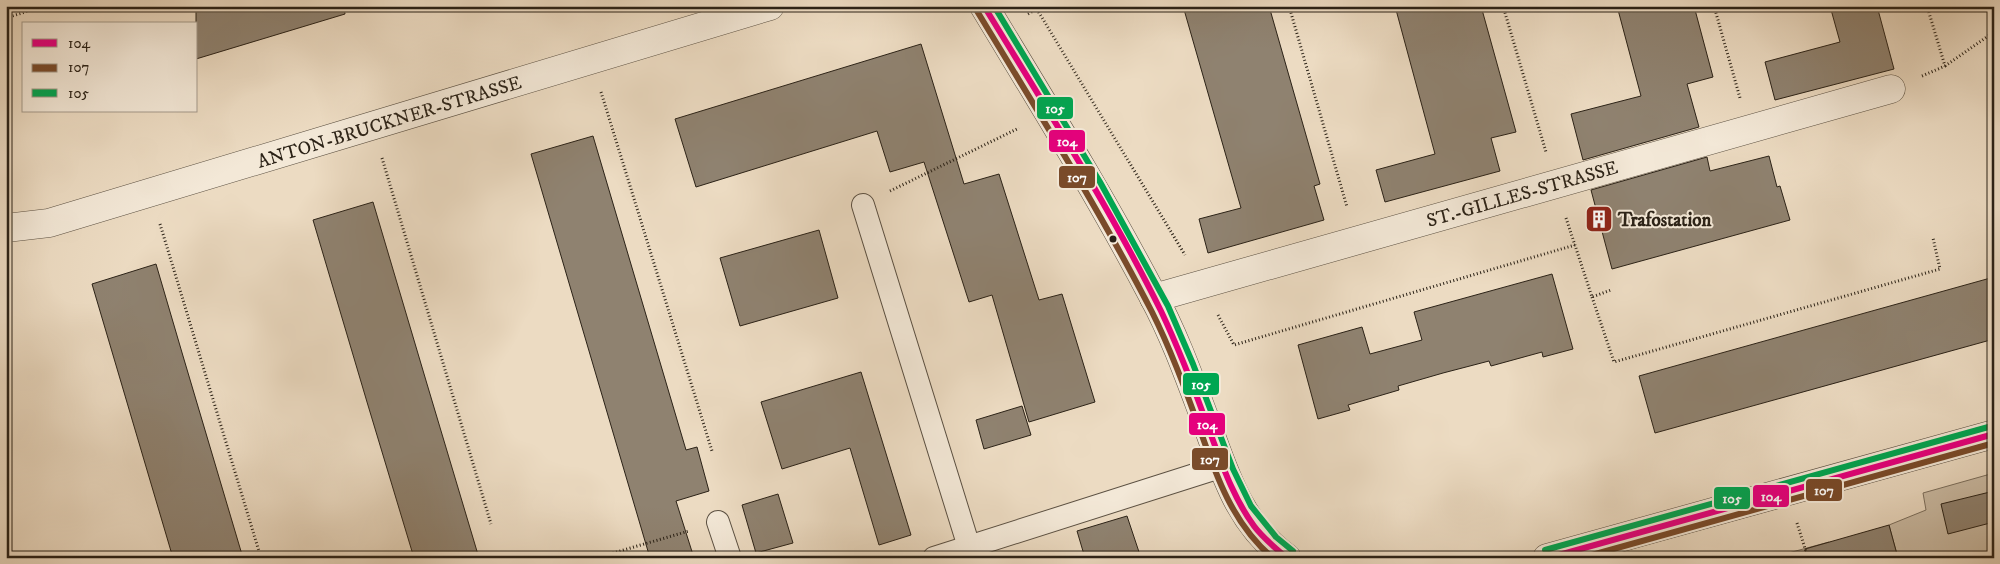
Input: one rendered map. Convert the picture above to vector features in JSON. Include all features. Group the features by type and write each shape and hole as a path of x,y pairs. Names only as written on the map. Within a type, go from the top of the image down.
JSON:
{"street":[{"name":"ANTON-BRUCKNER-STRASSE","path":"6,228 49,223 770,6"},
{"path":"984,6 1092,185 1154,298 1179,350 1222,466 1241,510 1262,538 1287,558"},
{"name":"ST.-GILLES-STRASSE","path":"1154,298 1891,89"},
{"path":"1547,558 1994,434"}],"lane":[{"path":"863,205 969,547"},
{"path":"934,558 1222,466"},
{"path":"718,522 730,558"}],"path":[{"path":"6,18 44,6"},
{"path":"1289,6 1357,240"},
{"path":"1714,6 1749,130"},
{"path":"1927,6 1945,66"},
{"path":"1891,89 1945,66 1994,32"},
{"path":"591,60 712,452"},
{"path":"863,205 1049,113"},
{"path":"373,126 491,524"},
{"path":"150,193 261,558"},
{"path":"1592,297 1614,362 1940,269 1933,238"},
{"path":"1795,517 1808,558"},
{"path":"596,558 718,522"}],"shaded area":[{"path":"1994,473 1994,558 1898,558 1889,525 1926,510 1923,493"},
{"path":"1829,542 1833,558 1770,558"}],"building":[{"path":"196,6 344,6 345,14 198,58 198,22 196,22"},
{"path":"1183,6 1269,6 1320,184 1314,186 1324,220 1208,253 1199,219 1241,208"},
{"path":"1395,6 1481,6 1516,132 1491,138 1500,171 1385,202 1376,170 1435,154"},
{"path":"1617,6 1694,6 1713,77 1687,84 1699,127 1583,160 1571,114 1641,96"},
{"path":"1830,6 1877,6 1894,69 1775,100 1765,62 1840,42"},
{"path":"921,44 964,184 999,174 1039,300 1062,294 1095,402 1029,422 992,295 969,302 924,162 890,172 877,131 696,187 675,119"},
{"path":"593,136 686,450 697,447 709,491 676,501 694,558 650,558 531,154"},
{"path":"1769,156 1777,187 1780,186 1790,220 1612,269 1591,190 1707,157 1710,171"},
{"path":"373,202 479,558 414,558 367,402 313,220"},
{"path":"819,230 838,298 740,326 720,258"},
{"path":"156,264 243,558 173,558 92,284"},
{"path":"1552,274 1573,349 1543,357 1542,352 1491,366 1489,361 1443,373 1398,386 1399,390 1348,405 1350,410 1318,419 1298,345 1362,327 1370,354 1422,340 1414,312"},
{"path":"1994,277 1994,339 1655,433 1639,376"},
{"path":"861,372 911,535 879,545 850,448 782,469 761,402"},
{"path":"1022,406 1031,435 984,449 976,420"},
{"path":"1994,491 1994,522 1948,534 1941,504"},
{"path":"778,494 793,543 756,553 742,505"},
{"path":"1127,516 1141,558 1085,558 1077,531"},
{"path":"1889,525 1898,558 1806,558 1805,549"}],"transit line":[{"name":"104","path":"984,6 1076,157 1141,272 1174,340 1222,465 1239,503 1246,515 1269,543 1287,558"},
{"name":"105","path":"994,6 1100,182 1168,306 1193,364 1233,469 1251,506 1276,537 1293,551"},
{"name":"107","path":"977,11 1089,198 1152,312 1165,339 1226,497 1246,530 1273,558"},
{"name":"105","path":"1545,550 1992,426"},
{"name":"104","path":"1548,558 1994,434"},
{"name":"107","path":"1581,558 1994,443"}],"place":[{"name":"Trafostation","path":"1599,219"}]}
